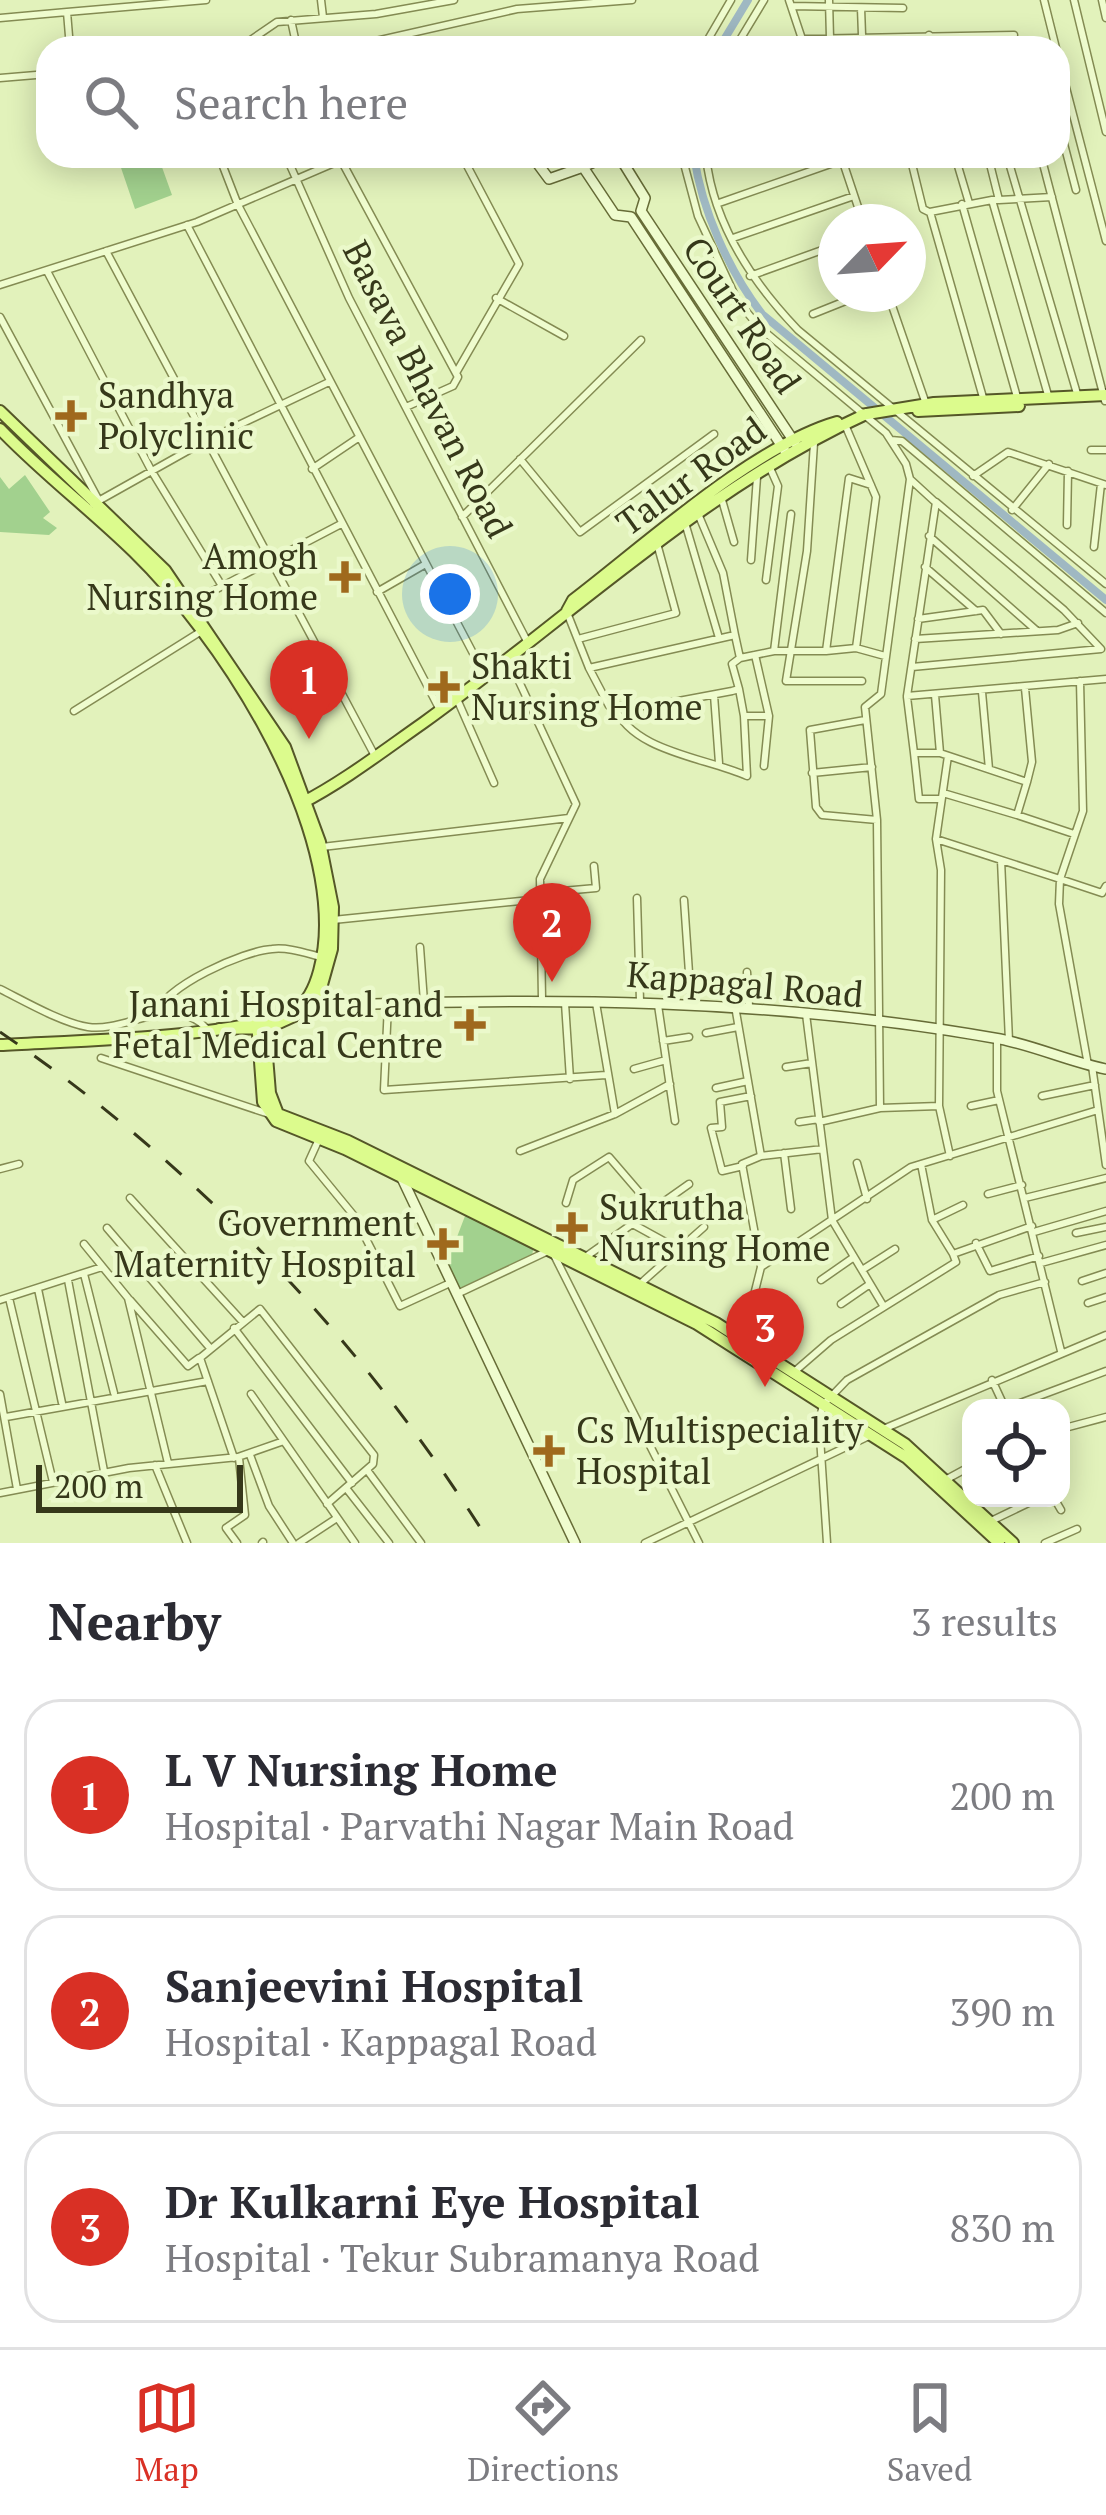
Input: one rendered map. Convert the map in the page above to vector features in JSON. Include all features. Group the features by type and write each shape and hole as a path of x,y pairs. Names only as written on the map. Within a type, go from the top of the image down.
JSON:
{"main road":[{"name":"Talur Road","path":"899,410 984,400 1106,398"},
{"name":"Talur Road","path":"567,611 586,590 790,448 866,414 1106,398"},
{"path":"0,411 157,576 200,632 286,770 320,847 333,920 332,949 316,1006 237,1033 213,1029"},
{"name":"Talur Road","path":"302,803 487,679 567,611 770,468 790,448 866,414"},
{"path":"0,429 150,554 190,603 285,746 323,900 321,957 301,1006 261,1025 0,1045"},
{"path":"261,1025 257,1059 268,1114 402,1180 640,1283 743,1339 794,1372 827,1401"},
{"path":"261,1025 276,1112 553,1245"},
{"path":"237,1033 257,1059"},
{"path":"586,1260 827,1401 946,1479 1013,1543"},
{"path":"876,1433 999,1543"}],"street":[{"path":"0,18 206,0"},
{"path":"321,0 323,17"},
{"path":"375,0 376,14"},
{"path":"255,36 271,24 291,20 376,14 454,0"},
{"path":"398,36 517,9 627,0"},
{"path":"710,36 731,0"},
{"path":"742,36 764,0"},
{"path":"1044,0 1053,36"},
{"path":"1074,0 1106,132"},
{"path":"1102,0 1106,18"},
{"path":"801,36 790,3 903,8"},
{"path":"829,4 830,36"},
{"path":"861,8 862,36 1014,35"},
{"path":"67,12 69,36"},
{"path":"291,20 294,36"},
{"path":"0,78 36,75"},
{"path":"1070,103 1106,241"},
{"path":"1070,167 1076,190"},
{"path":"224,168 329,382 487,679"},
{"name":"Basava Bhavan Road","path":"290,168 528,643"},
{"path":"0,285 187,225 319,168"},
{"path":"343,168 456,373 457,384 406,406"},
{"path":"456,373 519,264 468,168"},
{"path":"538,168 553,180 581,168"},
{"name":"Court Road","path":"584,168 615,215 636,214"},
{"name":"Court Road","path":"626,168 645,198 636,214"},
{"path":"685,168 698,217 736,300 759,327 866,414 891,440 910,479 1104,649"},
{"path":"708,168 750,276 798,330 899,410 996,499 1106,584"},
{"path":"719,202 814,168"},
{"path":"845,168 857,204"},
{"path":"913,168 923,208 930,212 1052,196"},
{"path":"958,168 1018,399"},
{"path":"990,168 1048,398"},
{"path":"1011,168 1078,397"},
{"path":"1044,168 1106,398"},
{"path":"733,238 854,196"},
{"path":"930,212 984,400"},
{"name":"Court Road","path":"636,214 790,448"},
{"path":"187,225 440,710"},
{"path":"106,251 376,757"},
{"path":"750,276 818,251"},
{"path":"47,271 151,470 222,586"},
{"path":"496,298 564,336"},
{"path":"813,314 818,312"},
{"path":"894,312 926,404"},
{"path":"0,317 90,504 207,440 329,382"},
{"path":"462,517 641,340"},
{"path":"845,424 875,497 856,648"},
{"path":"520,460 580,532 714,434"},
{"path":"312,470 358,438"},
{"path":"814,439 807,551 788,652 788,685 862,681"},
{"path":"891,440 902,441 1106,613"},
{"path":"1091,451 1106,450"},
{"path":"973,476 1008,452 1104,484 1094,547"},
{"path":"1012,510 1049,464"},
{"path":"766,580 778,486 770,468"},
{"path":"1067,525 1068,471"},
{"path":"751,560 757,477"},
{"path":"826,651 849,478 871,485"},
{"path":"880,1108 875,1022 877,820 865,704 881,694 910,479"},
{"path":"986,511 996,499"},
{"path":"722,500 734,542"},
{"path":"936,502 907,697 919,799 943,796 1074,833"},
{"path":"774,651 791,514"},
{"path":"699,516 723,573 740,658"},
{"path":"190,603 340,524"},
{"path":"686,526 719,639"},
{"path":"929,536 1037,631"},
{"path":"577,639 676,613 658,547"},
{"path":"377,592 424,565"},
{"path":"925,567 976,611"},
{"path":"918,619 983,610 1001,634"},
{"path":"567,611 589,668 621,723 641,739 747,776 744,716 732,664 774,651 856,648 885,656"},
{"path":"915,639 1037,631 1078,623"},
{"path":"74,711 200,632"},
{"path":"589,668 735,635"},
{"path":"912,667 1104,649"},
{"path":"755,655 769,716 764,766"},
{"path":"510,662 576,803 540,880 542,999"},
{"path":"907,697 1106,679"},
{"path":"1080,681 1082,811 1060,879 1059,904 1106,1166"},
{"path":"1017,815 1032,762 1025,688"},
{"path":"614,706 652,706 739,689"},
{"path":"982,692 989,769"},
{"path":"714,694 719,763"},
{"path":"934,695 944,755 936,839 941,870 939,1106 950,1156"},
{"path":"457,699 494,783"},
{"path":"744,716 769,716"},
{"path":"866,720 810,730 812,773 819,813 877,820"},
{"path":"914,753 944,755 1028,782"},
{"path":"812,773 872,767"},
{"path":"320,847 569,818"},
{"path":"936,839 1105,891"},
{"path":"1001,860 1010,1041"},
{"path":"333,920 596,888 594,866"},
{"path":"637,898 640,1001"},
{"path":"684,900 691,1002"},
{"path":"420,946 424,1002"},
{"path":"156,1014 165,998 240,957 283,948 321,957"},
{"path":"747,972 749,1006"},
{"path":"0,989 85,1027 156,1014 192,1018 213,1029"},
{"name":"Kappagal Road","path":"301,1006 542,999 734,1004 997,1038 1106,1069"},
{"path":"565,999 570,1079"},
{"path":"595,1000 615,1114"},
{"path":"658,1001 675,1121"},
{"path":"388,1003 385,1090 606,1075"},
{"path":"734,1004 761,1156"},
{"path":"806,1011 832,1220 884,1307"},
{"path":"706,1033 738,1027"},
{"path":"663,1042 689,1036"},
{"path":"997,1038 999,1100 1061,1352"},
{"path":"101,1058 268,1114"},
{"path":"634,1069 666,1060"},
{"path":"786,1067 812,1063"},
{"path":"716,1088 748,1081"},
{"path":"520,1150 615,1114 670,1084"},
{"path":"1042,1096 1095,1085"},
{"path":"751,1096 720,1102 722,1127 711,1128 722,1171 761,1156 823,1149"},
{"path":"971,1106 999,1100"},
{"path":"800,1122 880,1108 939,1106"},
{"path":"761,1267 920,1164 1099,1110"},
{"path":"319,1139 309,1161 355,1217 400,1306 450,1290 553,1245 699,1543"},
{"path":"784,1154 791,1209"},
{"path":"566,1203 573,1180 609,1157 652,1207"},
{"path":"856,1163 867,1199"},
{"path":"0,1169 19,1164"},
{"path":"794,1372 831,1340 956,1262 932,1220 920,1164"},
{"path":"742,1166 761,1267 743,1339"},
{"path":"397,1167 450,1290 575,1543"},
{"path":"1025,1198 1106,1178"},
{"path":"586,1260 628,1222 689,1184"},
{"path":"988,1194 1022,1185"},
{"path":"130,1198 242,1321"},
{"path":"932,1220 963,1205"},
{"path":"953,1254 976,1243 1106,1211"},
{"path":"628,1222 678,1249"},
{"path":"640,1283 704,1227"},
{"path":"1076,1233 1106,1227"},
{"path":"107,1228 211,1348"},
{"path":"976,1243 990,1270 1106,1245"},
{"path":"84,1244 188,1366 242,1321 264,1310 374,1455 368,1470 327,1504"},
{"path":"862,1270 896,1249"},
{"path":"820,1280 854,1257"},
{"path":"53,1482 4,1299 102,1267"},
{"path":"1082,1281 1106,1273"},
{"path":"84,1274 115,1394"},
{"path":"68,1280 104,1473"},
{"path":"827,1543 821,1459 827,1401 848,1380 1000,1295 1046,1282"},
{"path":"841,1304 870,1284"},
{"path":"38,1289 62,1404"},
{"path":"1088,1303 1106,1297"},
{"path":"128,1298 146,1388 168,1463"},
{"path":"234,1328 389,1543"},
{"path":"645,1543 992,1379 1106,1335"},
{"path":"200,1358 237,1457 244,1515 226,1528 236,1543"},
{"path":"1030,1399 1106,1371"},
{"path":"992,1379 1002,1399"},
{"path":"6,1417 146,1388 208,1381"},
{"path":"0,1394 17,1489"},
{"path":"251,1394 355,1543"},
{"path":"1070,1427 1106,1418"},
{"path":"0,1493 168,1463 237,1457 281,1442"},
{"path":"250,1454 269,1506 296,1543 310,1540 337,1518"},
{"path":"155,1465 187,1543"},
{"path":"368,1470 421,1543"},
{"path":"946,1479 962,1471"},
{"path":"991,1521 1020,1507"},
{"path":"1045,1543 1077,1529"}],"green space":[{"path":"121,168 162,168 172,195 135,209"},
{"path":"25,475 50,512 43,518 57,528 49,535 0,532 0,477 9,489"},
{"path":"465,1216 534,1246 532,1255 453,1293 444,1271"}],"waterway":[{"path":"726,36 748,0"},
{"path":"697,168 719,240 762,314 1106,600"}],"railway":[{"path":"0,1032 141,1139 271,1262 388,1397 490,1543"}],"place":[{"name":"Sandhya Polyclinic","path":"71,416"},
{"name":"Amogh Nursing Home","path":"345,577"},
{"name":"Shakti Nursing Home","path":"444,687"},
{"name":"L V Nursing Home","path":"309,739"},
{"name":"Sanjeevini Hospital","path":"552,982"},
{"name":"Janani Hospital and Fetal Medical Centre","path":"470,1025"},
{"name":"Sukrutha Nursing Home","path":"572,1228"},
{"name":"Government Maternity Hospital","path":"443,1244"},
{"name":"Dr Kulkarni Eye Hospital","path":"765,1387"},
{"name":"Cs Multispeciality Hospital","path":"549,1451"}]}
